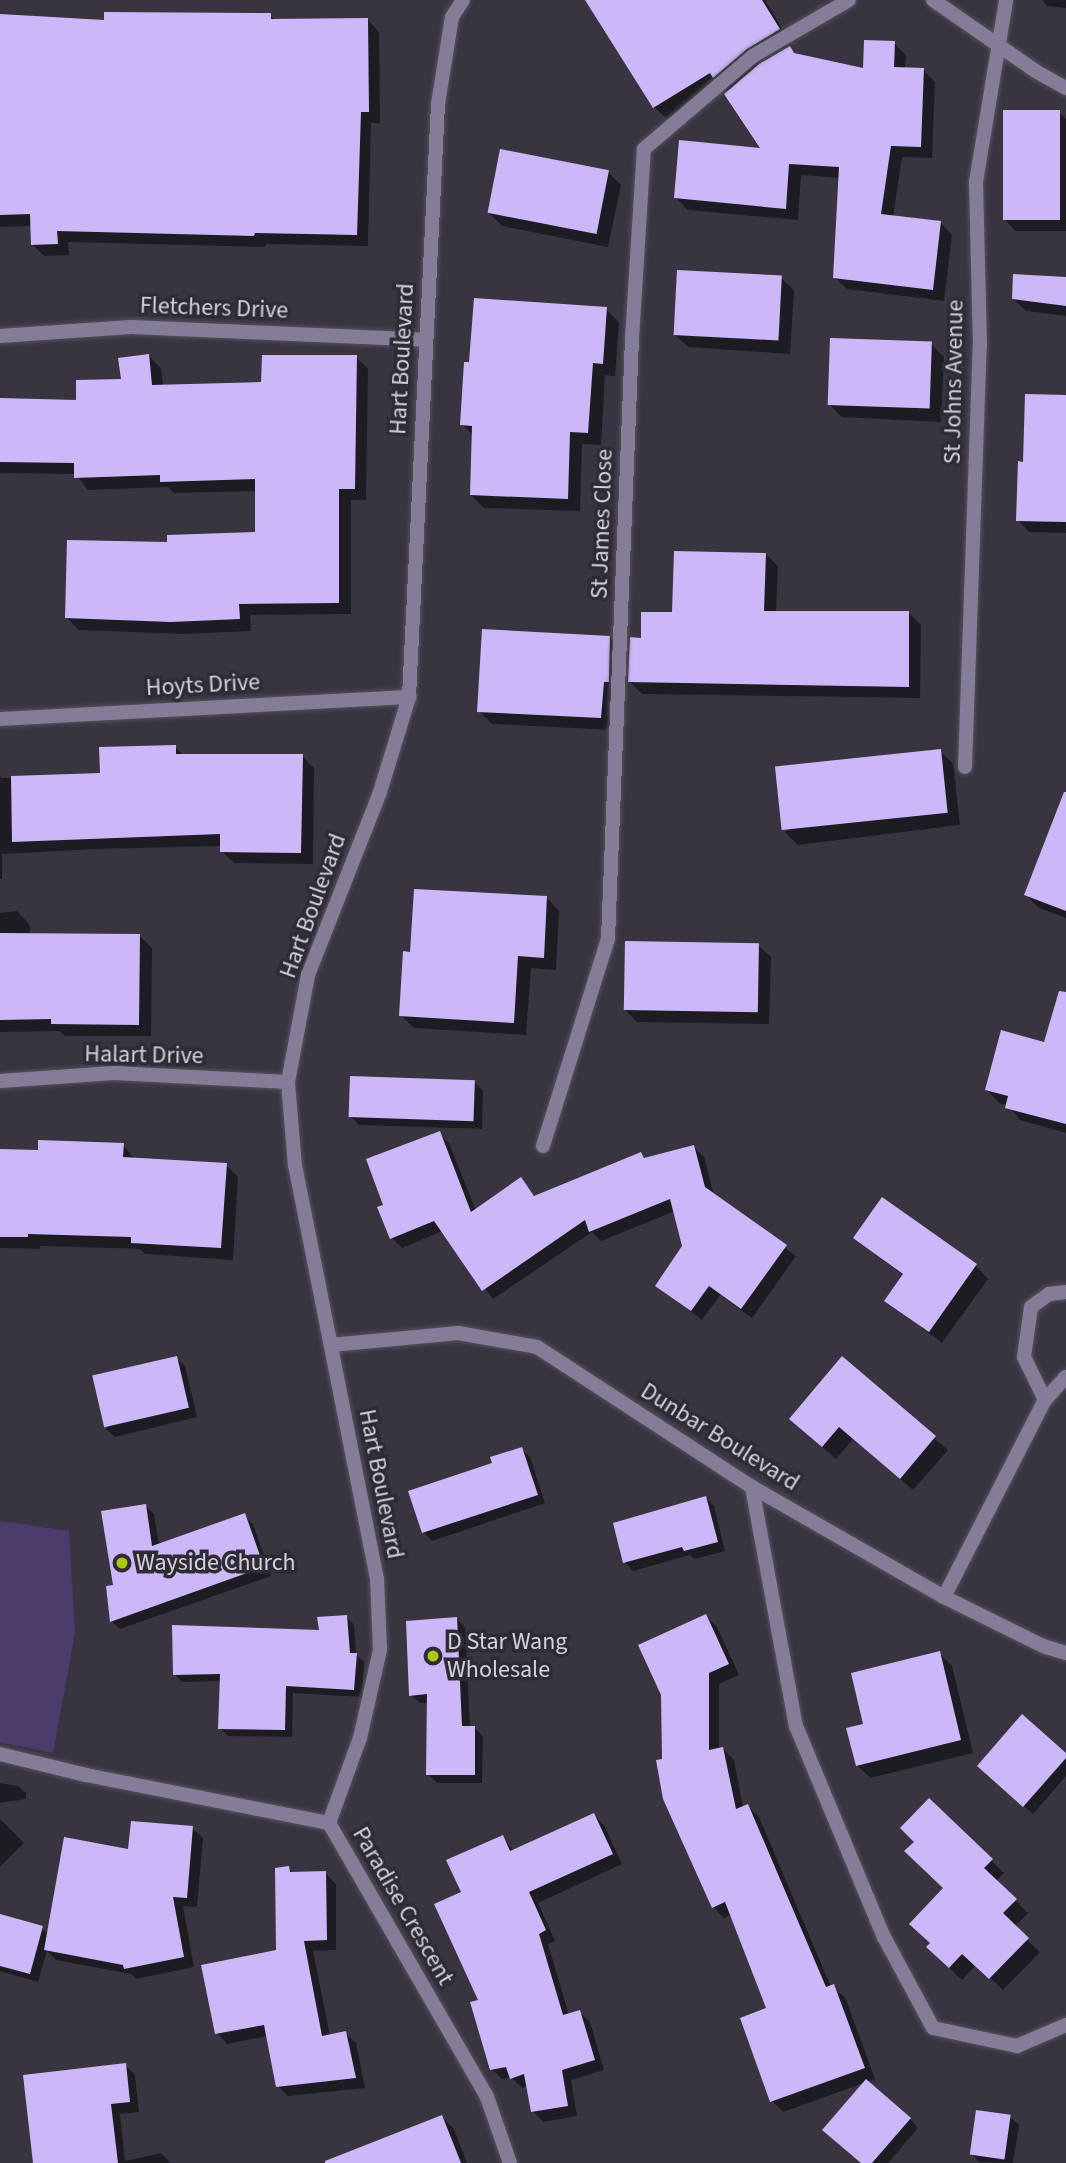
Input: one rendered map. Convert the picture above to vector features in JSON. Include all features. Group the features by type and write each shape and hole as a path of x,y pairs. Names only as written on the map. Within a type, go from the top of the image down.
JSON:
{"street":[{"name":"Hart Boulevard","path":"328,1823 360,1738 380,1650 377,1579 295,1166 288,1082 308,975 380,792 409,697 438,104 452,17 463,0"},
{"name":"St James Close","path":"543,1146 608,939 632,338 645,149 753,56 849,0"},
{"path":"933,0 996,45 1066,88"},
{"name":"St Johns Avenue","path":"965,767 980,346 976,182 996,45 1006,0"},
{"name":"Fletchers Drive","path":"0,336 131,327 426,340"},
{"name":"Hoyts Drive","path":"0,719 409,697"},
{"name":"Halart Drive","path":"0,1081 114,1073 288,1082"},
{"path":"1045,1400 1024,1357 1031,1307 1049,1294 1066,1292"},
{"name":"Dunbar Boulevard","path":"331,1345 458,1333 537,1347 752,1487 944,1597 1043,1646 1066,1653"},
{"path":"944,1597 1045,1400 1066,1377"},
{"path":"752,1487 796,1726 884,1937 933,2028 1017,2046 1066,2025"},
{"name":"Paradise Crescent","path":"0,1754 86,1775 328,1823 487,2097 510,2163"}],"shaded area":[{"path":"0,1521 69,1531 75,1633 53,1753 0,1742"}],"building":[{"path":"585,0 762,0 780,29 747,49 713,78 710,73 653,108"},
{"path":"104,12 271,13 271,19 368,18 369,112 361,112 357,235 255,233 254,236 57,231 58,244 31,245 30,214 0,215 0,14 104,20"},
{"path":"864,40 895,41 894,67 924,68 921,147 891,146 881,214 941,221 933,290 833,278 839,167 789,164 786,209 674,198 679,140 760,148 724,94 759,64 790,46 794,53 863,68"},
{"path":"1003,110 1060,110 1060,220 1003,220"},
{"path":"500,149 609,170 597,234 488,213"},
{"path":"677,270 782,275 778,340 674,335"},
{"path":"1013,274 1066,277 1066,306 1012,299"},
{"path":"474,298 607,307 603,364 593,363 588,433 570,432 568,499 470,495 472,426 460,425 464,362 469,362"},
{"path":"830,338 932,342 930,409 828,405"},
{"path":"149,354 152,385 261,382 262,355 357,355 355,489 339,489 339,603 239,604 240,619 171,622 65,618 67,540 167,542 167,535 255,532 255,479 160,482 160,475 74,478 74,463 0,462 0,398 76,400 76,380 121,379 118,358"},
{"path":"1025,394 1066,395 1066,522 1016,521 1018,461 1023,462"},
{"path":"674,551 766,553 764,611 909,611 909,687 628,682 630,637 641,638 641,612 672,612"},
{"path":"482,629 610,636 609,682 604,682 601,718 477,712"},
{"path":"176,745 176,754 303,754 301,853 220,852 220,834 12,842 11,776 100,773 99,747"},
{"path":"941,749 948,813 782,830 775,766"},
{"path":"1066,792 1066,911 1024,895"},
{"path":"414,889 547,896 544,958 518,956 514,1023 399,1016 403,951 410,952"},
{"path":"0,933 140,934 139,1025 51,1024 51,1019 0,1020"},
{"path":"625,941 759,943 758,1012 624,1010"},
{"path":"1059,991 1066,992 1066,1124 1005,1108 1008,1096 985,1090 1001,1030 1044,1042"},
{"path":"350,1076 475,1080 473,1121 349,1117"},
{"path":"440,1131 471,1212 521,1177 534,1196 641,1152 644,1158 694,1145 705,1187 787,1245 741,1309 709,1286 691,1311 655,1286 682,1246 670,1199 589,1232 585,1220 482,1291 434,1221 390,1239 377,1207 383,1205 366,1159"},
{"path":"38,1140 124,1143 123,1157 227,1163 221,1248 131,1243 131,1237 28,1234 28,1237 0,1237 0,1149 38,1150"},
{"path":"882,1197 977,1264 929,1332 884,1301 903,1274 853,1238"},
{"path":"177,1356 189,1408 104,1427 92,1376"},
{"path":"842,1356 936,1436 900,1479 839,1427 822,1447 789,1419"},
{"path":"522,1447 538,1495 422,1533 408,1491 492,1463 490,1457"},
{"path":"706,1496 718,1542 684,1551 682,1547 623,1563 613,1523"},
{"path":"146,1504 152,1546 245,1513 264,1567 110,1622 106,1586 113,1585 101,1511"},
{"path":"706,1614 729,1664 709,1673 709,1750 723,1747 736,1809 748,1804 826,1987 834,1984 865,2068 770,2102 740,2018 766,2008 725,1902 712,1908 663,1799 656,1760 662,1759 661,1695 638,1645"},
{"path":"347,1615 350,1653 357,1653 354,1690 286,1686 285,1730 218,1729 220,1674 173,1675 172,1625 319,1630 317,1617"},
{"path":"457,1617 462,1726 475,1726 475,1775 426,1775 427,1694 409,1696 406,1621"},
{"path":"940,1651 961,1740 856,1766 846,1728 863,1724 851,1673"},
{"path":"1022,1714 1066,1753 1066,1758 1023,1807 977,1766"},
{"path":"929,1798 993,1859 984,1868 1017,1899 1003,1913 1029,1938 989,1979 962,1954 949,1968 926,1947 930,1943 909,1924 943,1888 904,1851 914,1842 900,1828"},
{"path":"594,1813 613,1854 529,1892 546,1930 539,1934 563,2015 580,2010 595,2060 562,2070 568,2106 531,2112 524,2074 510,2079 506,2067 490,2070 470,2002 478,2000 434,1904 461,1892 446,1860 503,1835 510,1851"},
{"path":"131,1821 193,1826 187,1898 173,1897 184,1957 124,1969 123,1965 44,1950 64,1837 128,1849"},
{"path":"289,1866 290,1872 326,1871 327,1940 304,1941 322,2036 346,2031 356,2078 276,2087 264,2025 215,2034 201,1965 276,1950 275,1868"},
{"path":"0,1914 43,1926 30,1974 0,1966"},
{"path":"126,2063 130,2102 111,2104 118,2163 33,2163 23,2075"},
{"path":"866,2079 911,2118 872,2163 861,2163 822,2130"},
{"path":"976,2110 1011,2115 1004,2159 970,2155"},
{"path":"442,2115 461,2163 325,2163 325,2161"}],"place":[{"name":"Wayside Church","path":"122,1563"},
{"name":"D Star Wang Wholesale","path":"433,1656"}]}
